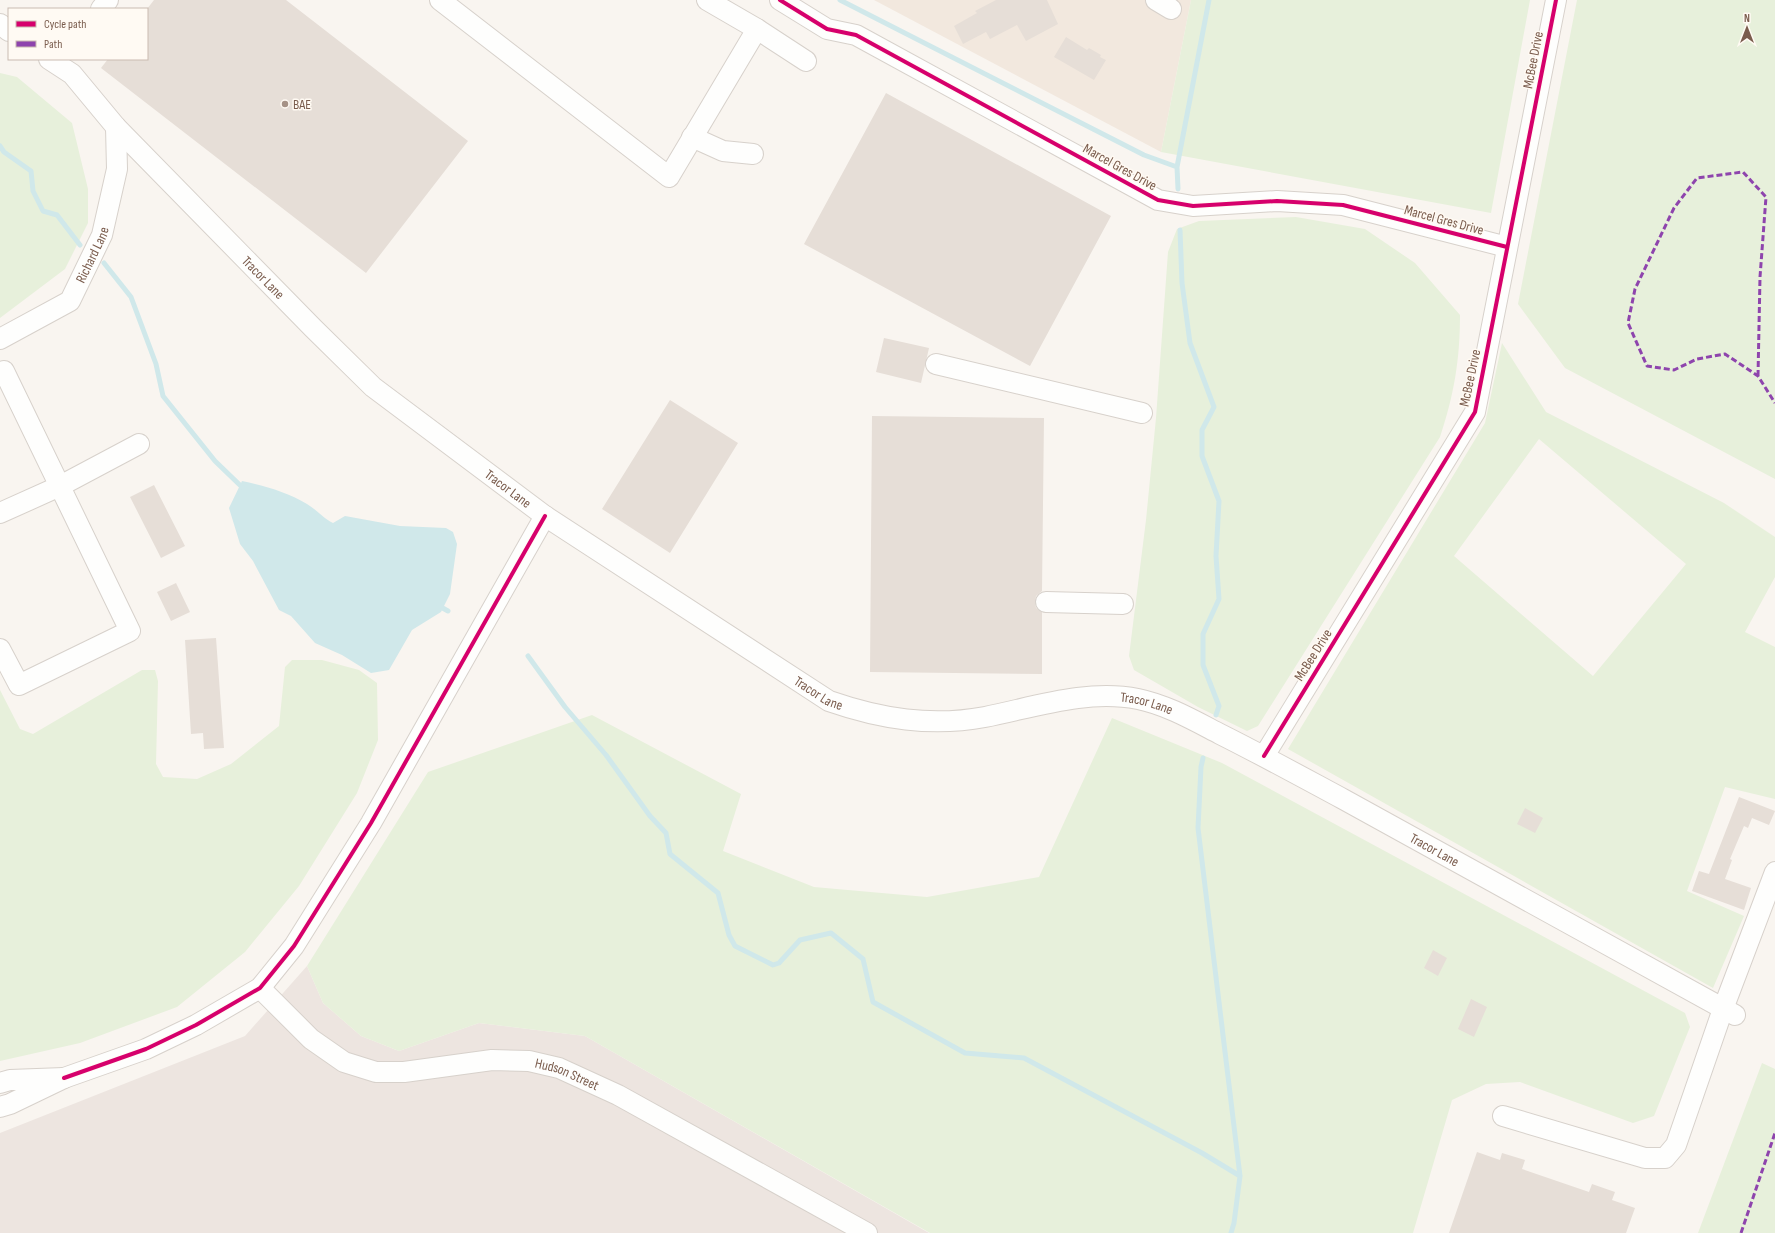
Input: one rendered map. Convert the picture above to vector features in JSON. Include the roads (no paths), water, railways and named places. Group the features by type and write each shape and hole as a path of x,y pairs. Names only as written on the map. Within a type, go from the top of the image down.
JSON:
{"street":[{"path":"102,8 108,0"},
{"path":"440,0 669,177 757,29"},
{"path":"709,0 806,61"},
{"name":"Marcel Gres Drive","path":"780,0 827,29 856,35 1158,200 1193,206 1277,201 1343,205 1507,247"},
{"name":"McBee Drive","path":"1264,756 1475,412 1556,0"},
{"path":"0,24 8,30"},
{"name":"Tracor Lane","path":"56,61 72,74 116,127 373,387 545,516 829,700 852,709 882,717 904,720 945,721 983,717 1072,698 1100,696 1137,699 1173,710 1264,756 1729,1012"},
{"name":"Richard Lane","path":"0,339 70,301 102,235 117,170 116,127"},
{"path":"692,137 723,152 753,154"},
{"path":"936,364 1142,412"},
{"path":"0,649 19,685 130,631 4,371"},
{"path":"0,513 60,486 139,444"},
{"path":"0,1107 10,1104 64,1078 146,1049 196,1025 260,988 294,946 371,823 545,516"},
{"path":"1046,602 1123,604"},
{"path":"1503,1116 1645,1158 1665,1158 1676,1145 1729,1012 1775,872"},
{"name":"Hudson Street","path":"260,988 310,1040 344,1062 376,1072 404,1072 492,1060 529,1061 559,1068 618,1095 867,1233"},
{"path":"0,1083 10,1080 64,1078"}],"water":[{"path":"242,481 268,487 292,496 311,506 333,523 345,516 400,526 446,528 453,532 457,544 450,594 441,612 412,630 389,670 371,673 342,655 315,643 291,616 279,610 253,561 240,544 229,508"}],"waterway":[{"path":"840,0 1144,155 1177,167"},
{"path":"1178,189 1177,167 1209,0"},
{"path":"0,146 4,152 31,171 33,191 43,211 57,215 80,245"},
{"path":"1180,230 1182,283 1190,343 1214,407 1202,430 1202,456 1219,501 1216,556 1219,599 1203,634 1203,665 1219,706 1216,715"},
{"path":"104,263 131,297 156,364 163,396 215,461 245,490"},
{"path":"439,606 448,611"},
{"path":"528,656 565,707 606,755 650,816 666,833 670,854 718,893 729,935 735,946 773,965 779,963 800,940 831,933 863,959 873,1002 965,1053 1024,1058 1202,1153 1240,1176"},
{"path":"1203,758 1201,767 1198,828 1240,1176 1234,1223 1231,1233"}],"place":[{"name":"BAE","path":"285,104"}]}
